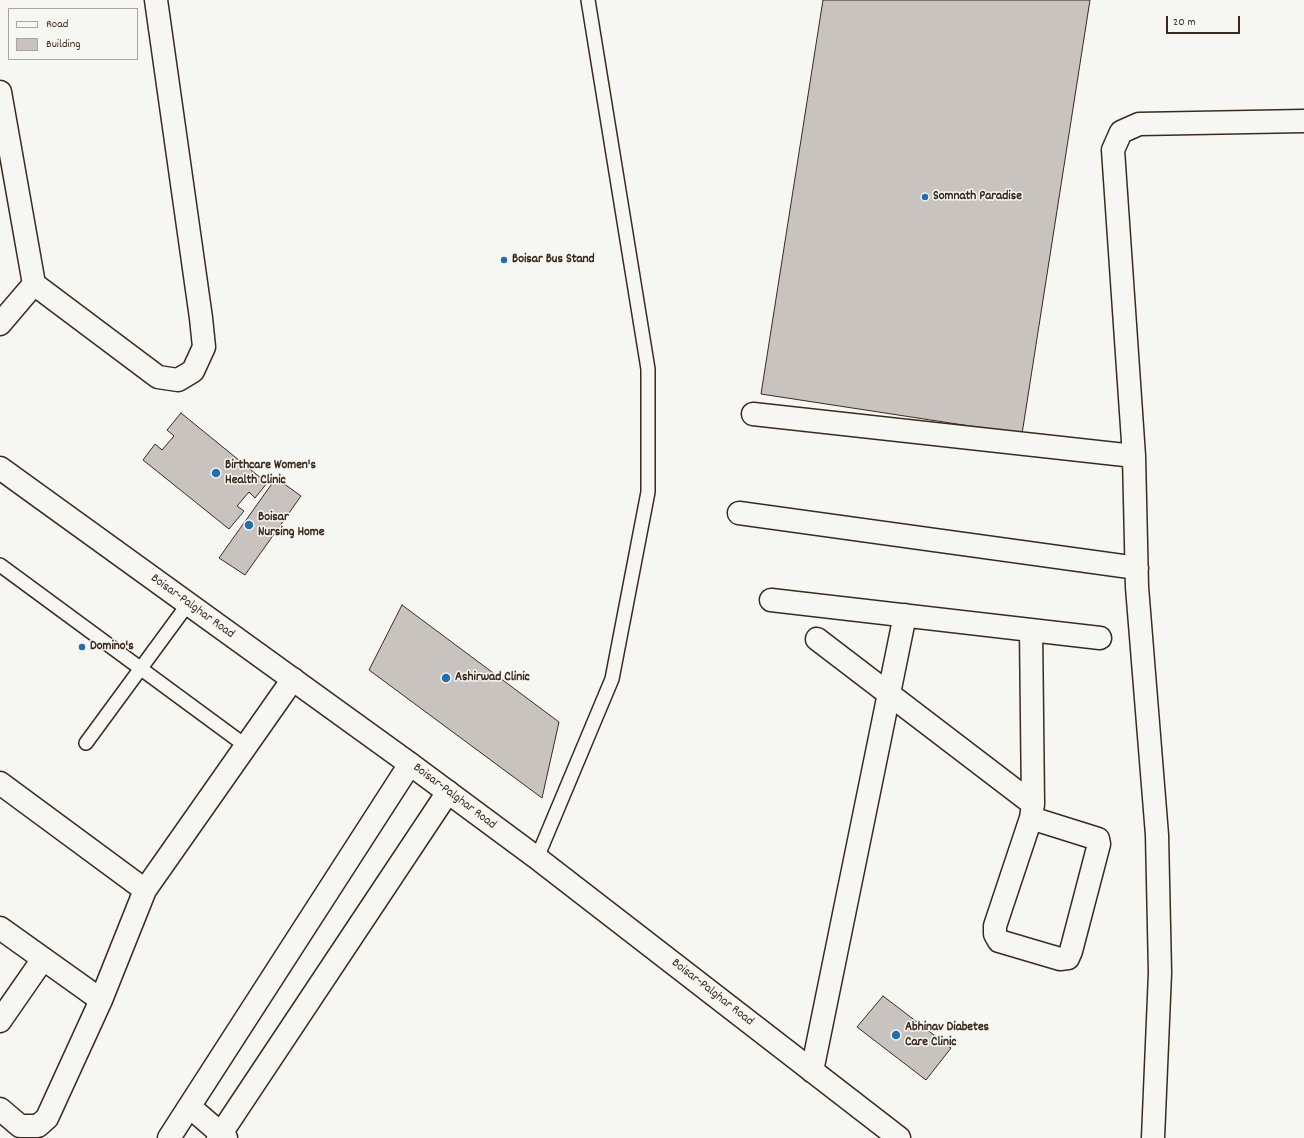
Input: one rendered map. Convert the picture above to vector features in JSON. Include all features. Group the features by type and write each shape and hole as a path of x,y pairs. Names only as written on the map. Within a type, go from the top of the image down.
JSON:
{"street":[{"path":"0,92 7,160 34,284 158,377 178,380 193,371 204,347 156,0"},
{"path":"1153,1138 1160,973 1157,835 1137,587 1134,456 1113,150 1121,132 1139,124 1304,121"},
{"path":"0,324 34,284"},
{"path":"753,414 1134,456"},
{"name":"Boisar-Palghar Road","path":"0,468 293,679 537,858 899,1138"},
{"path":"739,513 1136,568"},
{"path":"771,600 1100,638"},
{"path":"812,1071 905,615"},
{"path":"816,639 890,694 1032,811 1098,839 1099,844 1071,951 1068,958 1060,959 999,941 995,934 995,926 1032,811 1031,630"},
{"path":"0,1109 20,1126 38,1126 47,1118 101,1000 145,890 293,679"},
{"path":"169,1138 410,764"},
{"path":"0,783 145,890"},
{"path":"190,1107 222,1136 448,792"},
{"path":"0,928 101,1000"},
{"path":"0,1022 44,959"}],"lane":[{"path":"537,858 612,679 648,492 648,370 588,0"},
{"path":"0,565 246,746"},
{"path":"86,743 188,604"}],"building":[{"name":"Somnath Paradise","path":"823,0 1090,0 1022,434 761,394"},
{"path":"181,413 267,483 255,498 249,492 237,506 244,511 229,529 143,460 155,444 162,450 174,436 167,430"},
{"path":"276,478 301,496 245,575 219,558"},
{"path":"402,605 559,722 542,798 369,670"},
{"path":"883,996 951,1048 926,1080 857,1027"}],"place":[{"name":"Somnath Paradise","path":"925,197"},
{"name":"Boisar Bus Stand","path":"504,260"},
{"name":"Birthcare Women's Health Clinic","path":"216,473"},
{"name":"Boisar Nursing Home","path":"249,525"},
{"name":"Domino's","path":"82,647"},
{"name":"Ashirwad Clinic","path":"446,678"},
{"name":"Abhinav Diabetes Care Clinic","path":"896,1035"}]}
